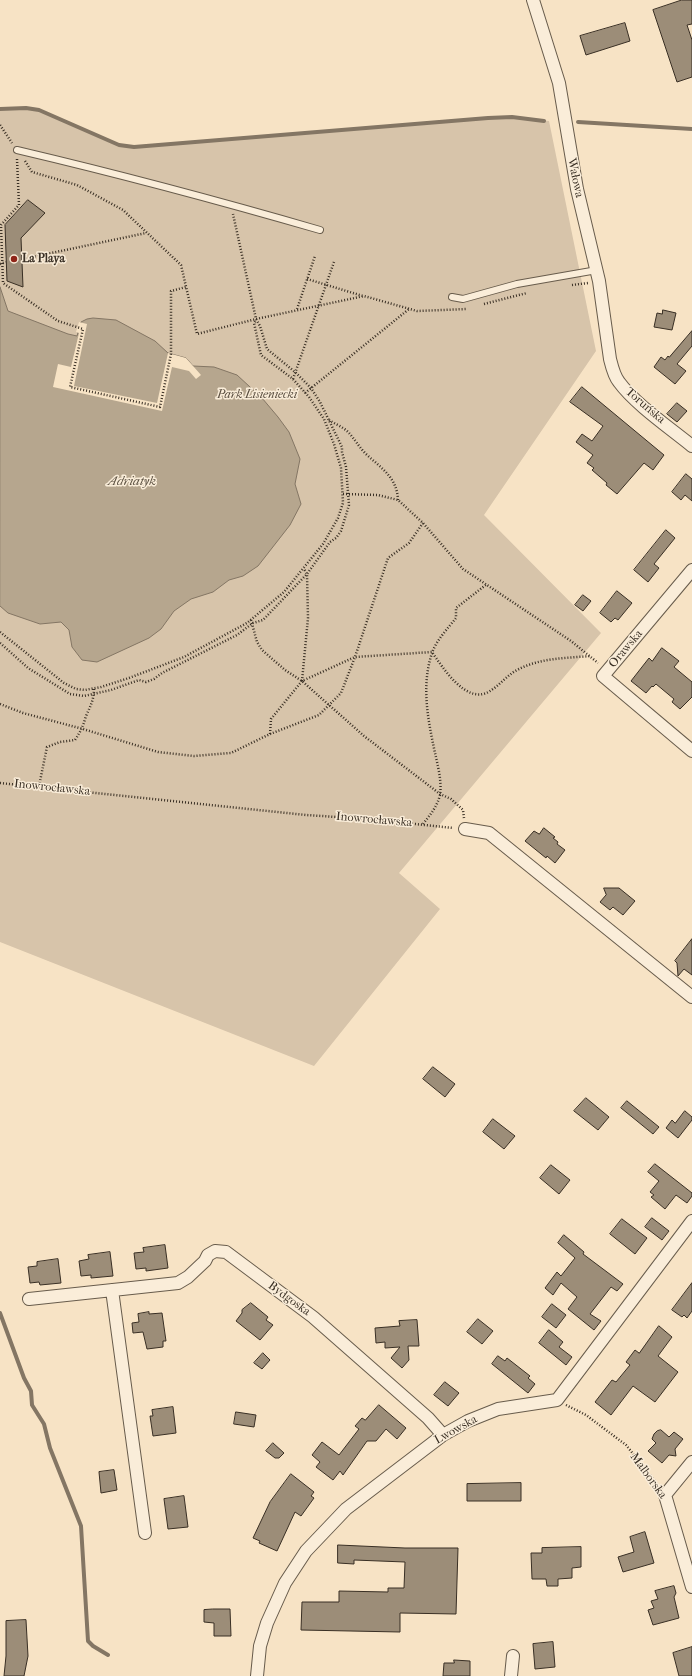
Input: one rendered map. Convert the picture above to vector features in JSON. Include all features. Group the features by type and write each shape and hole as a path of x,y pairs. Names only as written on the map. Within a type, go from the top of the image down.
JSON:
{"street":[{"name":"Wałowa","path":"533,0 559,84 577,189 598,275 610,359"},
{"name":"Toruńska","path":"610,359 618,381 632,396 692,446"},
{"name":"Orawska","path":"692,570 608,672 603,676 692,751"},
{"path":"465,829 488,834 692,997"},
{"path":"557,1400 692,1221"},
{"name":"Bydgoska","path":"29,1299 178,1283 188,1277 205,1261 208,1255 215,1251 226,1252 314,1317 428,1418 443,1435"},
{"path":"112,1290 145,1533"},
{"name":"Lwowska","path":"257,1676 260,1646 267,1623 285,1583 306,1551 346,1509 443,1435 468,1421 498,1410 557,1400"},
{"path":"665,1495 692,1462"},
{"name":"Malborska","path":"665,1495 692,1587"},
{"path":"511,1676 513,1656"}],"lane":[{"path":"17,150 231,204 320,230"},
{"path":"452,297 463,299 518,284 598,275"},
{"path":"506,281 518,284"}],"path":[{"path":"0,125 32,172 77,185 123,210 181,265 197,334 256,319 364,296"},
{"path":"17,150 19,205 1,225 3,283 58,320 83,329 70,387 160,407 171,354 171,291 186,287"},
{"path":"0,643 28,668 70,694 84,696 111,690 139,680 146,682 237,635 253,623 263,620 270,615 272,610 307,574 330,542 336,538 341,531 349,505 346,467 342,447 311,388 296,372 267,349 260,326 256,319 231,204"},
{"path":"23,259 147,233"},
{"path":"297,310 314,256"},
{"path":"293,379 334,262"},
{"path":"570,286 598,275"},
{"path":"307,279 417,311 464,310 471,308"},
{"path":"477,306 533,291"},
{"path":"305,393 409,309"},
{"path":"0,632 64,683 76,689 94,689 129,678 184,657 251,620 284,592 304,569 323,544 338,518 343,503 341,468 324,418 293,379 261,355 254,323 256,319"},
{"path":"324,418 328,419 347,432 365,453 382,467 394,481 398,492 398,500"},
{"path":"343,494 378,495 398,500 423,523 463,569 591,656 608,672"},
{"path":"0,704 23,713 83,728 158,752 194,756 231,753 270,734 319,715 341,693 355,657 388,558 409,543 423,523"},
{"path":"302,681 308,618 307,574 304,569"},
{"path":"423,824 434,810 440,794 439,772 428,718 426,683 432,652 456,618 456,608 487,584"},
{"path":"251,620 257,642 262,650 285,670 302,681 364,736 440,794 451,799 463,810 465,829"},
{"path":"270,734 271,719 302,681 355,657 432,652"},
{"path":"432,652 446,673 459,687 476,694 488,692 517,669 538,661 591,656"},
{"path":"39,786 47,747 60,742 76,740 83,728 86,716 92,705 94,689"},
{"name":"Inowrocławska","path":"0,783 306,815 423,824 465,829"},
{"name":"Malborska","path":"557,1400 586,1415 626,1445 665,1495"}],"green space":[{"name":"Park Lisieniecki","path":"26,108 39,110 119,145 134,147 488,118 512,117 549,121 596,351 484,515 601,633 399,873 440,909 314,1066 0,942 0,109"}],"water":[{"name":"Adriatyk","path":"0,287 8,311 68,334 77,336 81,322 87,319 93,318 116,320 155,341 168,353 186,358 193,366 214,367 237,375 262,398 278,417 289,432 300,459 295,484 301,504 290,525 258,566 243,576 229,580 213,592 191,599 174,611 161,629 149,638 97,662 82,660 72,647 69,630 61,622 40,624 8,613 0,606"}],"pier":[{"path":"79,322 87,324 74,386 157,403 168,353 186,358 201,375 196,379 189,371 172,367 162,411 53,387 58,364 71,367 79,333 76,332"}],"building":[{"path":"682,0 692,0 692,24 687,25 692,40 692,77 677,82 653,10"},
{"path":"625,23 630,41 586,55 580,36"},
{"name":"La Playa","path":"28,200 45,213 21,238 23,287 7,281 5,225"},
{"path":"663,310 676,313 672,330 654,327 657,313 662,314"},
{"path":"692,331 692,346 677,364 686,371 675,384 654,367 661,357 665,360 668,356 669,357"},
{"path":"582,387 664,455 653,470 644,463 617,494 606,485 607,483 592,470 594,468 587,463 593,455 576,442 582,434 592,441 603,426 570,402"},
{"path":"677,403 687,411 677,422 667,414"},
{"path":"686,474 692,479 692,501 685,495 681,500 672,492"},
{"path":"666,530 675,538 654,564 659,568 648,582 634,570"},
{"path":"617,591 632,603 618,620 615,618 611,622 600,613"},
{"path":"583,595 591,601 583,611 575,605"},
{"path":"662,648 679,661 674,667 692,682 692,697 680,709 672,702 674,699 656,684 646,693 631,681 649,658 652,661"},
{"path":"544,828 555,837 553,838 558,842 557,844 565,850 555,863 547,856 546,858 525,841 534,831 539,834"},
{"path":"604,888 619,888 635,901 623,915 613,907 610,910 600,902 606,895"},
{"path":"692,939 692,975 684,969 678,976 677,963 675,961"},
{"path":"433,1067 455,1084 445,1097 423,1079"},
{"path":"586,1098 609,1117 598,1130 574,1111"},
{"path":"627,1101 659,1127 653,1134 621,1108"},
{"path":"685,1111 692,1117 692,1120 678,1138 666,1128 672,1120 675,1123"},
{"path":"493,1119 515,1136 504,1149 483,1132"},
{"path":"655,1164 692,1193 692,1196 687,1203 676,1195 665,1209 651,1197 654,1195 650,1192 659,1181 648,1172"},
{"path":"551,1165 570,1180 559,1194 540,1178"},
{"path":"652,1218 669,1231 662,1240 645,1227"},
{"path":"622,1219 647,1238 635,1254 610,1234"},
{"path":"564,1235 584,1252 583,1254 623,1284 617,1291 611,1287 590,1314 601,1321 594,1330 568,1309 577,1297 561,1283 553,1295 545,1288 557,1272 561,1276 575,1258 558,1243"},
{"path":"165,1245 168,1268 146,1271 146,1268 136,1269 134,1253 144,1252 143,1248"},
{"path":"110,1252 113,1276 91,1278 91,1275 81,1276 79,1261 89,1259 88,1255"},
{"path":"58,1259 61,1283 40,1285 39,1282 30,1283 28,1267 37,1266 37,1262"},
{"path":"692,1283 692,1311 687,1318 684,1315 682,1317 672,1310"},
{"path":"251,1303 268,1317 266,1320 273,1325 260,1340 236,1321 242,1313 242,1310"},
{"path":"552,1304 566,1315 556,1328 542,1317"},
{"path":"149,1312 149,1314 162,1313 166,1341 163,1341 163,1347 147,1349 143,1332 133,1333 132,1323 139,1322 138,1314"},
{"path":"478,1319 493,1331 482,1344 467,1332"},
{"path":"417,1320 419,1346 408,1346 409,1360 402,1368 391,1358 400,1347 385,1348 385,1342 376,1343 375,1328 400,1326 399,1321"},
{"path":"659,1326 672,1337 658,1356 678,1372 655,1402 633,1386 611,1415 595,1402 612,1380 616,1382 630,1365 626,1362 635,1350 639,1353"},
{"path":"549,1330 563,1342 559,1347 572,1357 566,1365 539,1343"},
{"path":"263,1353 270,1360 262,1369 254,1363"},
{"path":"498,1356 505,1361 507,1358 530,1376 528,1378 535,1384 528,1393 492,1364"},
{"path":"445,1382 459,1393 448,1406 434,1395"},
{"path":"379,1405 406,1428 397,1439 386,1429 376,1441 367,1441 343,1475 340,1471 333,1480 316,1467 320,1462 312,1455 322,1442 339,1455 359,1429 355,1426 362,1418 365,1420"},
{"path":"173,1407 176,1433 153,1436 150,1416 153,1416 152,1410"},
{"path":"236,1412 256,1415 254,1427 234,1424"},
{"path":"661,1430 669,1437 674,1432 683,1439 675,1449 676,1456 669,1455 662,1463 648,1451 656,1443 652,1439 654,1434"},
{"path":"273,1443 284,1453 279,1458 275,1458 266,1451"},
{"path":"114,1470 117,1490 101,1493 99,1472"},
{"path":"291,1474 314,1492 311,1496 314,1498 301,1516 295,1512 277,1551 259,1543 260,1541 253,1538 270,1502"},
{"path":"521,1483 521,1501 467,1501 467,1484"},
{"path":"184,1496 188,1527 168,1529 164,1499"},
{"path":"645,1532 654,1563 623,1572 618,1557 634,1552 630,1537"},
{"path":"338,1545 405,1548 458,1548 456,1614 400,1613 400,1632 301,1630 302,1602 339,1602 339,1591 388,1592 388,1588 404,1588 405,1562 354,1560 354,1564 338,1563"},
{"path":"581,1547 581,1567 572,1568 572,1578 558,1579 558,1586 547,1586 546,1579 532,1579 531,1553 542,1553 542,1548"},
{"path":"674,1586 676,1593 674,1597 679,1618 653,1625 648,1610 654,1608 651,1601 658,1599 655,1591"},
{"path":"230,1609 231,1636 214,1636 214,1623 204,1622 204,1610"},
{"path":"26,1620 28,1656 24,1676 4,1676 6,1656 6,1621"},
{"path":"553,1642 555,1667 535,1669 533,1644"},
{"path":"692,1647 692,1676 679,1676 673,1653"},
{"path":"454,1660 470,1661 470,1676 443,1676 444,1663 454,1663"}],"waterway":[{"path":"0,109 26,108 39,110 119,145 134,147 488,118 512,117 544,121"},
{"path":"578,122 692,129"},
{"path":"0,1313 24,1378 31,1391 32,1405 44,1424 50,1448 81,1526 88,1641 93,1646 108,1655"}],"place":[{"name":"La Playa","path":"14,259"}]}
